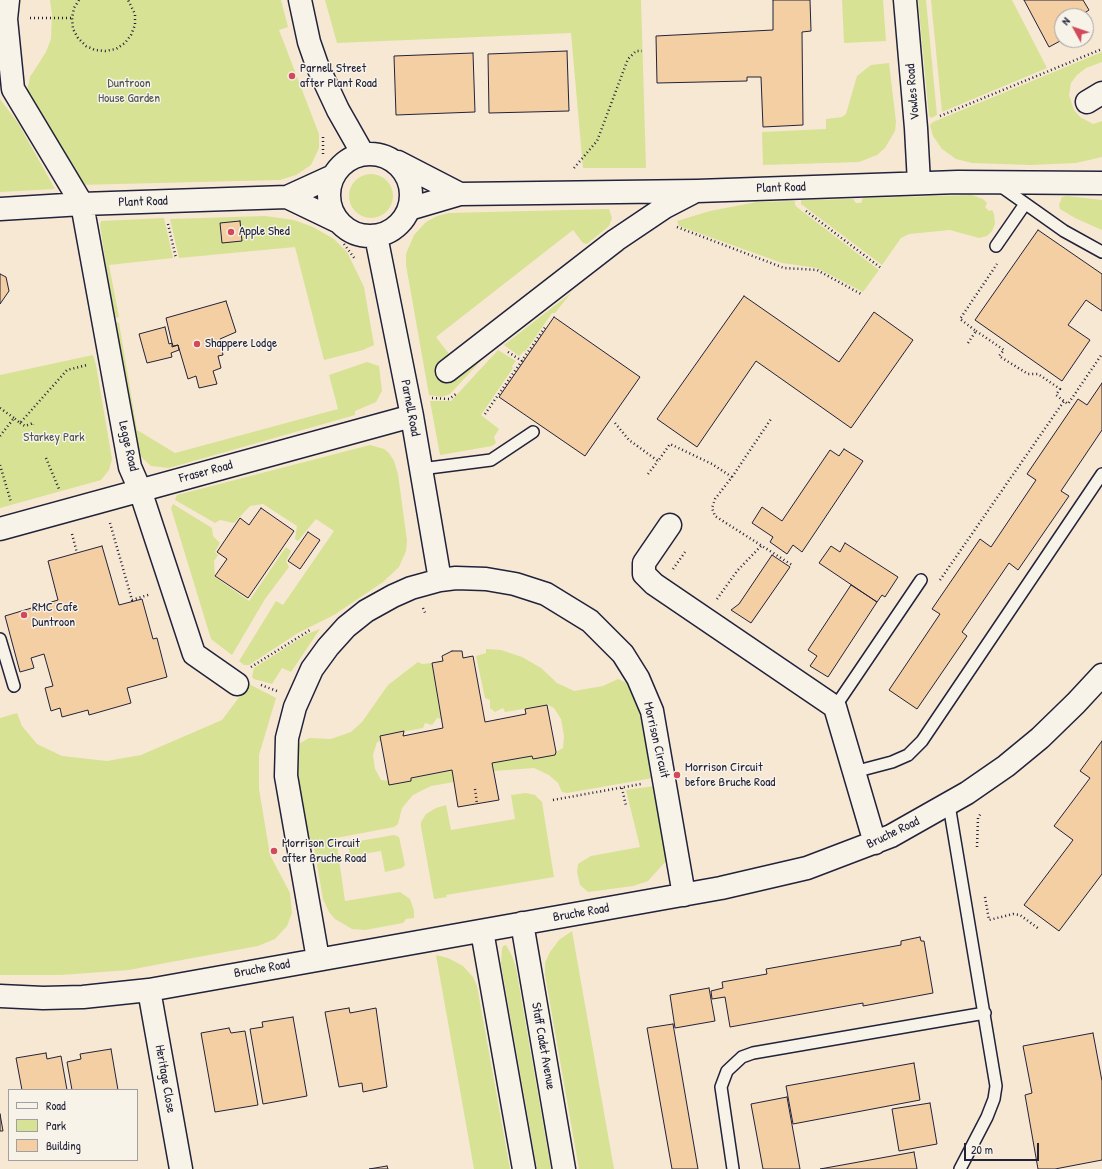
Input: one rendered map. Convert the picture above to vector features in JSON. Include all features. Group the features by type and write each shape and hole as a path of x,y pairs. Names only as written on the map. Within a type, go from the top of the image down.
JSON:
{"street":[{"path":"300,0 309,42 317,65 338,110 363,154"},
{"name":"Vowles Road","path":"904,0 916,128 919,183"},
{"path":"7,9 13,89 82,204"},
{"path":"363,154 378,154 391,159 402,168 409,178 412,194 409,209 402,222 391,231 376,236 362,236 348,231 339,230 330,209 329,190 333,176 341,165 354,157 363,154"},
{"name":"Plant Road","path":"391,159 460,194"},
{"name":"Plant Road","path":"0,209 82,204 287,197 333,176"},
{"name":"Plant Road","path":"409,209 460,194 698,191 919,183 1101,182"},
{"path":"447,370 616,240 665,207 698,191"},
{"name":"Plant Road","path":"287,197 339,230"},
{"name":"Legge Road","path":"82,204 130,467 140,490 194,654 246,679"},
{"name":"Parnell Road","path":"376,236 412,416 440,580"},
{"name":"Fraser Road","path":"0,529 412,416"},
{"path":"670,525 644,563 644,574 654,584 835,707 875,843"},
{"name":"Morrison Circuit","path":"318,960 286,776 287,738 295,707 312,669 328,647 346,627 366,611 393,596 411,588 440,580 478,578 531,588 562,602 597,627 626,658 646,695 652,711 684,895"},
{"name":"Bruche Road","path":"0,996 43,998 83,997 149,990 684,895 773,877 823,863 875,843 949,804 977,787 1016,758 1072,707 1102,675"},
{"name":"Staff Cadet Avenue","path":"522,924 564,1169"},
{"path":"482,931 524,1169"},
{"name":"Heritage Close","path":"149,990 181,1169"}],"lane":[{"path":"996,183 1064,231 1102,252"},
{"path":"996,246 1025,204"},
{"path":"421,469 491,460 533,432"},
{"path":"854,772 892,762 908,755 922,741 1102,474"},
{"path":"835,707 921,580"},
{"path":"0,639 14,686"},
{"path":"949,804 996,1079 995,1093 987,1117 960,1169"},
{"path":"733,1169 721,1087 726,1071 742,1057 753,1053 985,1013"}],"path":[{"path":"79,0 74,8 72,18 73,29 78,38 86,46 95,50 105,51 116,49 125,43 131,35 135,25 135,14 128,0"},
{"path":"7,9 72,18"},
{"path":"916,128 940,116 1102,49"},
{"path":"569,174 597,141 628,59 636,52 642,50"},
{"path":"321,158 324,152 323,134"},
{"path":"804,210 881,268"},
{"path":"650,218 784,268 817,270 862,294"},
{"path":"168,222 176,258"},
{"path":"339,230 357,263"},
{"path":"998,261 960,319 1004,350 999,356 1028,374 1038,374 1060,388 1056,395 1068,404 1102,354"},
{"path":"484,414 549,322"},
{"path":"968,343 976,331"},
{"path":"20,423 67,370 92,363"},
{"path":"936,585 1064,401"},
{"path":"0,408 25,426 32,423 33,425"},
{"path":"0,436 14,418"},
{"path":"771,419 732,477 715,499 712,508 715,516 792,565"},
{"path":"615,423 629,440 658,461"},
{"path":"648,474 670,444 712,464 732,477"},
{"path":"46,458 62,495"},
{"path":"0,465 13,509"},
{"path":"110,521 132,600 154,594 155,600"},
{"path":"71,532 77,553"},
{"path":"710,596 716,600 737,571 761,546"},
{"path":"679,574 673,570 685,552"},
{"path":"271,689 246,679 253,666 304,632 314,628"},
{"path":"553,800 665,780"},
{"path":"622,788 626,806"},
{"path":"475,789 477,804"},
{"path":"977,853 976,839 978,818 984,808"},
{"path":"984,890 989,920 1013,914 1020,915 1039,929"}],"green space":[{"name":"Duntroon House Garden","path":"50,0 281,0 288,27 279,30 319,134 319,148 311,165 296,175 280,180 77,185 27,91 30,77 46,52 51,39 52,15"},
{"path":"325,0 641,0 646,168 583,168 571,33 337,43"},
{"path":"842,0 883,0 886,41 844,43"},
{"path":"918,0 926,0 937,115 931,118 929,116"},
{"path":"931,0 1012,0 1047,68 942,112"},
{"path":"1102,52 1102,62 1086,68 1077,75 1071,83 1069,95 1074,110 1080,117 1093,124 1102,121 1102,157 1076,163 1031,165 972,163 956,159 942,149 933,136 930,125 933,122"},
{"path":"889,63 896,122 895,131 885,148 877,155 859,162 763,165 762,132 826,129 826,119 842,117 846,114 857,76 871,65"},
{"path":"0,99 18,123 55,189 0,192"},
{"path":"371,174 383,178 389,184 393,196 389,208 383,214 371,218 359,214 353,208 349,196 353,184 359,178"},
{"path":"972,195 983,199 987,203 985,207 989,211 992,210 994,214 995,224 992,231 987,236 979,238 950,230 909,234 901,238 882,265 801,204 801,200 853,199 856,203 861,203 863,198"},
{"path":"1067,196 1102,200 1102,230 1075,218 1060,209 1059,205 1062,197"},
{"path":"795,201 795,205 798,208 879,270 863,292 817,268 782,263 679,226 677,221 710,211 757,202"},
{"path":"609,209 612,218 609,226 587,244 583,243 573,230 436,337 449,354 439,361 451,378 487,354 450,394 442,397 429,395 406,265 406,254 414,235 426,222 437,216 449,213"},
{"path":"265,216 294,220 313,227 334,239 347,252 364,287 374,345 363,350 324,360 295,247 179,258 170,219"},
{"path":"164,218 173,258 109,265 119,317 115,318 100,225 101,221"},
{"path":"571,293 555,313 552,313 525,352 524,351 519,356 504,345"},
{"path":"116,322 119,323 137,430 175,453 338,409 329,375 367,362 379,366 382,391 376,402 355,411 355,415 169,468 151,466 139,455 137,449"},
{"path":"498,350 516,361 512,366 513,368 481,415 499,429 494,437 496,443 492,446 440,455 430,401 451,401"},
{"name":"Starkey Park","path":"93,355 112,459 109,470 101,480 0,508 0,375"},
{"path":"370,445 384,449 389,453 394,461 398,474 407,541 406,551 399,567 383,582 334,615 298,633 249,665 244,665 239,661 276,601 283,605 334,531 316,519 298,541 295,539 297,526 263,504 250,506 234,523 220,520 215,523 175,500 177,495"},
{"path":"173,504 212,528 213,536 220,543 215,552 218,555 214,561 215,577 249,601 286,547 291,551 286,561 289,567 265,599 232,655 211,639 171,508"},
{"path":"320,629 291,672 282,668 272,684 254,679 252,677 254,668 307,634"},
{"path":"486,649 501,650 522,657 541,668 557,683 574,691 603,686 618,679 631,685 637,699 653,778 567,793 562,792 558,783 549,775 534,768 494,771 492,763 532,756 533,759 556,752 563,748 564,736 561,719 554,708 548,705 505,712 503,708 495,712 490,708 490,700 485,698 476,656 486,653"},
{"path":"418,662 422,664 432,663 441,719 437,718 432,725 425,723 423,728 381,736 381,741 377,742 373,755 375,769 381,780 389,781 389,785 411,781 411,778 452,770 454,782 431,786 413,795 402,808 398,824 394,827 336,838 345,901 400,892 410,899 414,911 414,918 406,919 403,923 365,930 352,929 335,919 329,912 323,899 313,842 307,842 296,781 297,745 309,738 331,739 351,732 362,722 388,685"},
{"path":"249,684 276,698 259,755 259,789 270,855 290,893 292,913 287,926 275,939 258,946 129,970 61,975 0,975 0,718 17,713 22,726 37,744 62,756 107,761 141,755 222,720"},
{"path":"655,786 666,861 648,881 633,886 588,892 580,885 577,872 578,864 591,856 640,847 626,790"},
{"path":"526,793 535,795 542,802 554,877 446,895 447,897 434,899 421,827 421,822 426,814 436,808 446,805 451,830 515,819 511,795"},
{"path":"394,835 399,837 405,865 402,868 385,872 381,851 350,856 348,843"},
{"path":"572,931 614,1169 579,1169 545,975 545,963 550,952 559,940"},
{"path":"506,945 516,968 551,1169 537,1169 501,964 502,949 503,946"},
{"path":"436,955 448,958 463,966 473,977 477,986 510,1169 474,1169"}],"building":[{"path":"773,0 810,0 811,31 802,32 803,125 763,127 761,77 747,77 747,81 657,83 656,36 773,30"},
{"path":"1024,0 1083,0 1088,8 1054,8 1054,44 1049,47"},
{"path":"567,51 569,111 489,113 488,54"},
{"path":"473,53 475,112 396,115 394,56"},
{"name":"Apple Shed","path":"240,221 242,241 222,243 220,223"},
{"path":"1038,230 1102,274 1102,311 1086,300 1068,325 1090,340 1062,381 975,320"},
{"path":"0,274 6,277 9,291 0,304"},
{"path":"744,296 839,362 874,312 913,340 851,428 756,361 697,447 657,419"},
{"name":"Shappere Lodge","path":"226,301 236,332 220,339 223,355 218,356 221,368 213,371 217,384 199,388 196,376 188,379 178,345 173,346 166,318"},
{"path":"554,317 640,377 585,456 499,397"},
{"path":"165,327 169,344 172,343 172,347 178,345 179,350 171,353 172,357 147,363 139,334"},
{"path":"1102,383 1102,430 1061,491 1069,496 1018,570 1009,563 962,632 967,636 917,709 889,690 940,614 932,609 980,539 991,547 1036,480 1027,474 1078,399 1087,405"},
{"path":"844,449 863,461 802,552 793,545 787,554 770,542 773,537 752,523 762,507 782,521 830,450 839,456"},
{"path":"261,508 294,531 248,598 215,576 227,559 217,552 240,518 249,525"},
{"path":"308,532 320,540 300,569 288,561"},
{"path":"845,543 898,577 885,597 882,595 877,602 819,563 831,546 840,552"},
{"path":"102,546 119,605 142,599 153,639 157,638 167,677 127,688 131,703 89,715 88,710 62,717 60,708 51,711 45,688 53,686 44,654 31,658 34,668 20,672 5,616 58,600 48,561"},
{"path":"772,555 790,567 751,623 731,610 739,604"},
{"path":"851,585 877,602 828,677 810,666 817,656 808,650"},
{"path":"452,651 462,651 463,658 473,656 485,722 526,714 525,709 547,705 556,752 555,755 533,759 532,756 492,763 499,800 458,807 452,770 411,778 411,781 389,785 380,736 404,731 403,736 443,728 432,663 443,661 442,656"},
{"path":"1102,741 1102,874 1059,931 1024,905 1073,840 1054,826 1090,778 1080,771"},
{"path":"920,937 921,941 924,941 933,993 863,1006 863,1003 730,1027 725,997 712,999 711,991 723,988 722,982 767,974 766,969 901,945 901,941"},
{"path":"709,988 715,1021 675,1028 670,995"},
{"path":"349,1008 350,1013 376,1008 387,1087 363,1092 362,1083 339,1087 325,1012"},
{"path":"293,1017 307,1096 263,1104 250,1029 263,1027 262,1022"},
{"path":"673,1024 698,1169 672,1169 647,1028"},
{"path":"229,1028 231,1033 245,1031 258,1105 215,1112 201,1033"},
{"path":"1093,1033 1102,1081 1102,1160 1055,1169 1038,1169 1025,1095 1032,1093 1023,1046"},
{"path":"111,1049 118,1089 72,1089 67,1062 81,1059 80,1054"},
{"path":"46,1053 47,1059 61,1056 67,1089 22,1089 16,1058"},
{"path":"914,1063 920,1100 793,1124 786,1086"},
{"path":"787,1097 800,1169 763,1169 751,1104"},
{"path":"930,1103 937,1144 899,1151 892,1109"},
{"path":"0,1114 3,1131 0,1131"},
{"path":"914,1152 917,1169 820,1169"},
{"path":"387,1166 388,1169 369,1169"}],"place":[{"name":"Parnell Street after Plant Road","path":"292,76"},
{"name":"Apple Shed","path":"231,232"},
{"name":"Shappere Lodge","path":"197,344"},
{"name":"RMC Cafe Duntroon","path":"24,615"},
{"name":"Morrison Circuit before Bruche Road","path":"677,775"},
{"name":"Morrison Circuit after Bruche Road","path":"274,851"}]}
